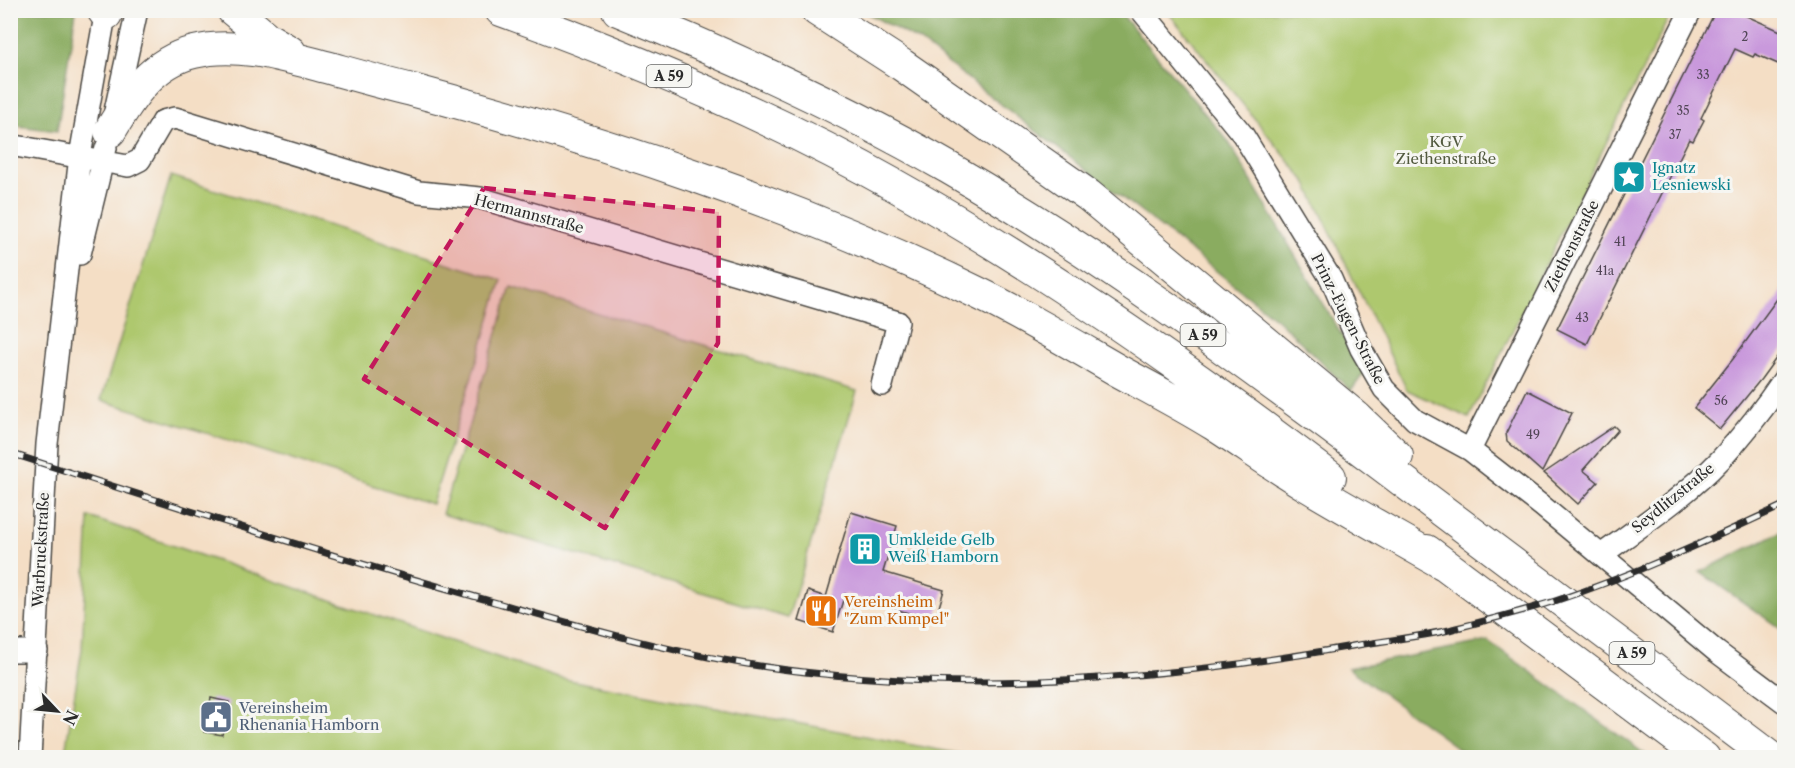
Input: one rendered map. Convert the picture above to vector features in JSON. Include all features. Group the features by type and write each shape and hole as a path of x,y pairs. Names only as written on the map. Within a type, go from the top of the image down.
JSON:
{"highway":[{"path":"233,10 268,39 309,63"},
{"name":"A 59","path":"501,10 677,79 832,152 937,209 1022,261 1111,320 1320,470 1704,758"},
{"name":"A 59","path":"618,10 805,92 900,141 1043,225 1133,285 1316,416 1771,758"},
{"path":"817,10 857,35 1088,195 1356,417 1492,548"},
{"path":"110,131 130,97 150,75 169,61 193,52 223,48 253,50 309,63 588,140 774,204 874,245 983,296 1212,423 1307,486 1444,564"}],"street":[{"name":"Warbruckstraße","path":"58,342 138,10"},
{"name":"Prinz-Eugen-Straße","path":"1141,10 1243,135 1331,279 1361,349 1384,389 1415,420 1470,450 1717,652 1785,702"},
{"name":"Ziethenstraße","path":"1470,450 1691,10"},
{"name":"Warbruckstraße","path":"30,758 46,444 80,156 105,12"},
{"name":"Hermannstraße","path":"10,145 128,166 140,160 163,121 175,118 419,192 480,198 898,322 882,385"},
{"name":"Seydlitzstraße","path":"1601,555 1683,494 1720,460 1758,416 1785,379"},
{"path":"10,651 37,651"}],"highlighted area":[{"path":"484,188 719,212 718,343 605,528 364,379"}],"green space":[{"path":"11,10 76,11 57,131 11,125"},
{"path":"863,11 1119,11 1228,141 1364,373 1351,391 1279,321 1181,243 919,41"},
{"name":"KGV Ziethenstraße","path":"1167,11 1672,11 1469,418 1407,390 1306,182"},
{"path":"171,176 502,280 432,504 101,400"},
{"path":"511,287 857,391 788,618 442,514"},
{"path":"89,517 558,678 976,757 64,758 82,649"},
{"path":"1784,530 1784,631 1700,572"},
{"path":"1488,641 1649,757 1470,757 1348,668"}],"building":[{"path":"1716,10 1733,10 1785,33 1785,67 1755,54 1753,57 1735,49 1701,118 1704,120 1693,141 1689,139 1587,344 1557,329"},
{"path":"1785,288 1785,346 1720,429 1694,408"},
{"path":"1527,390 1572,413 1542,472 1507,441 1506,433"},
{"path":"1614,426 1618,430 1583,470 1598,482 1578,504 1544,473"},
{"name":"Umkleide Gelb Weiß Hamborn","path":"851,512 897,526 883,572 944,590 935,621 845,594 833,632 799,621 808,591 826,597"},
{"name":"Vereinsheim Rhenania Hamborn","path":"211,698 229,702 222,735 204,732"}],"railway":[{"path":"10,453 373,567 644,643 735,662 812,673 968,682 1126,676 1204,668 1282,658 1438,632 1529,609 1614,580 1784,505"}],"place":[{"name":"Ignatz Lesniewski","path":"1629,177"},
{"name":"Umkleide Gelb Weiß Hamborn","path":"865,549"},
{"name":"Vereinsheim \"Zum Kumpel\"","path":"821,611"},
{"name":"Vereinsheim Rhenania Hamborn","path":"216,717"}]}
